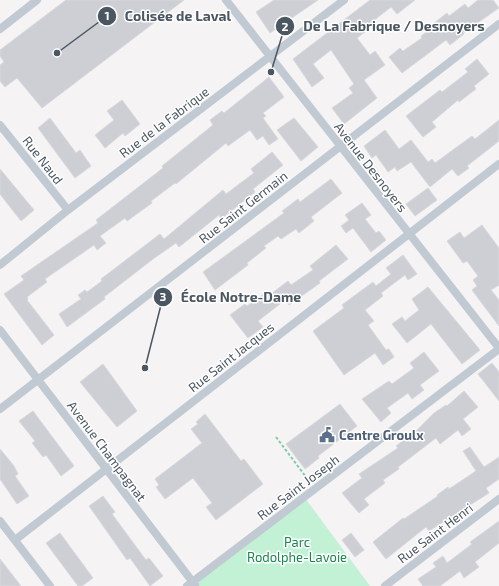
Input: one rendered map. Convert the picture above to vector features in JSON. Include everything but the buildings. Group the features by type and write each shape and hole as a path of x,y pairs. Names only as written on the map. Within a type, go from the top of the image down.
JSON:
{"street":[{"path":"0,29 37,0"},
{"name":"Avenue Desnoyers","path":"226,0 408,234 499,348"},
{"name":"Rue de la Fabrique","path":"0,265 68,210 344,0"},
{"name":"Rue Saint Germain","path":"0,409 499,24"},
{"name":"Rue Naud","path":"0,124 68,210"},
{"name":"Rue Saint Jacques","path":"15,540 499,164"},
{"name":"Avenue Champagnat","path":"0,330 192,585"},
{"name":"Rue Saint Joseph","path":"192,585 499,348"},
{"name":"Rue Saint Henri","path":"385,586 499,499"},
{"path":"0,521 50,586"}],"path":[{"path":"276,437 316,490"}],"green space":[{"name":"Parc Rodolphe-Lavoie","path":"305,498 370,586 196,586 192,582"}],"place":[{"name":"Colisée de Laval","path":"57,53"},
{"name":"De La Fabrique / Desnoyers","path":"271,72"},
{"name":"École Notre-Dame","path":"145,368"},
{"name":"Centre Groulx","path":"327,435"}]}
